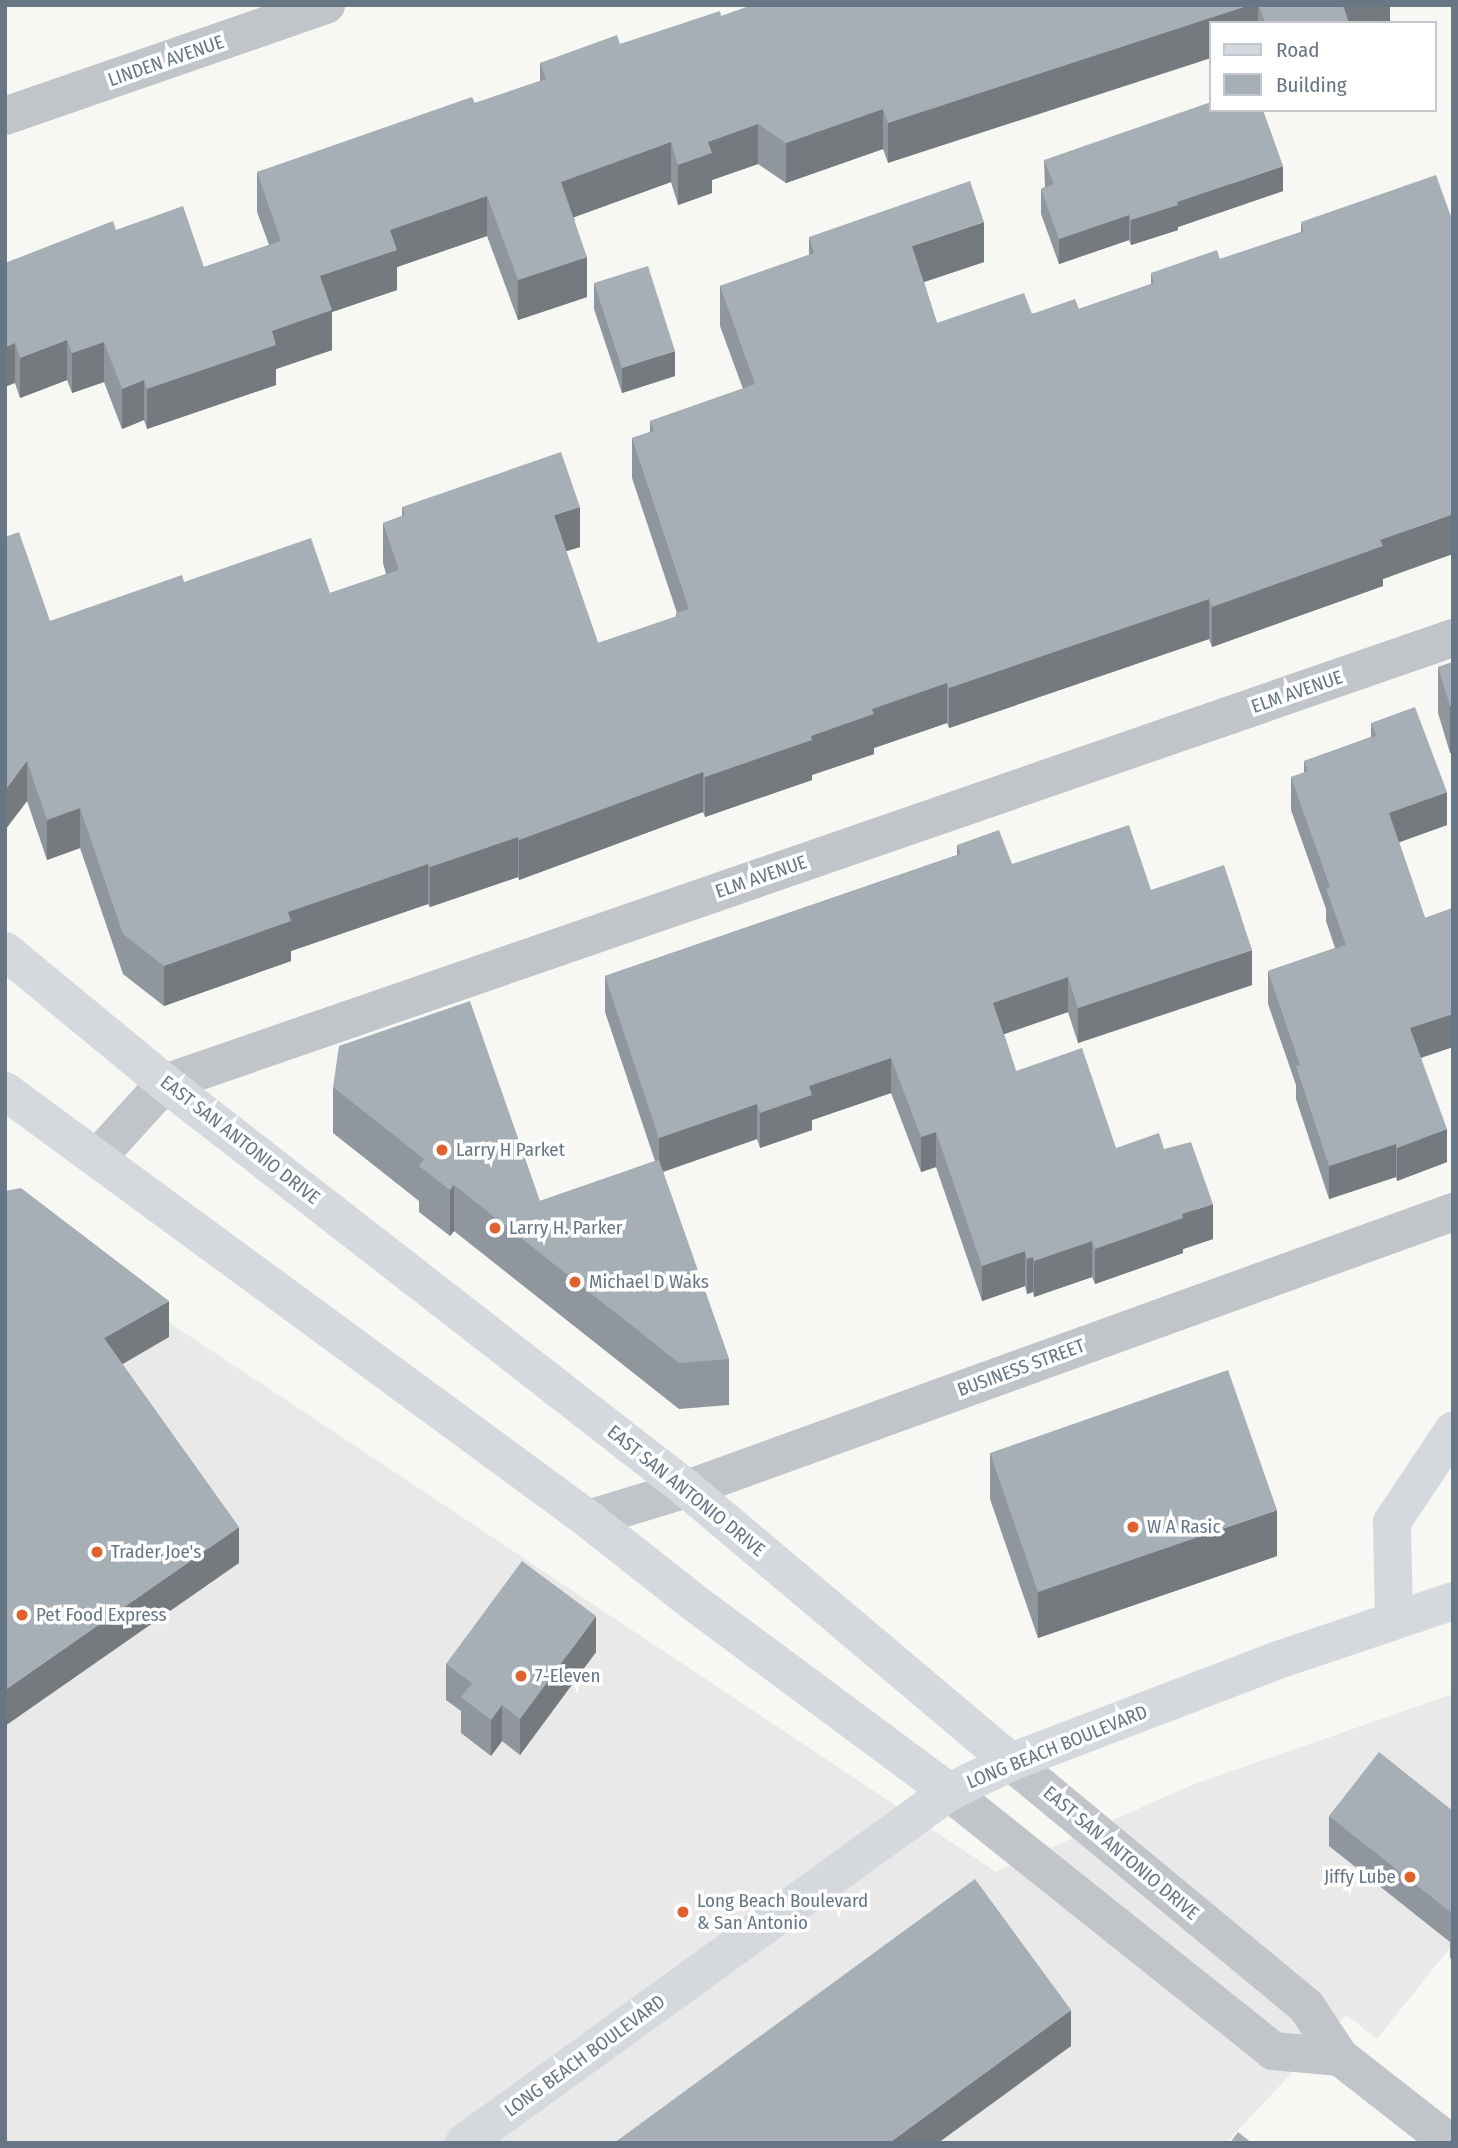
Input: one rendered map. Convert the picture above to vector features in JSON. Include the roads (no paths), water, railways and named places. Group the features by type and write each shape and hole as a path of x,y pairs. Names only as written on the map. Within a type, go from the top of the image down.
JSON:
{"main road":[{"name":"EAST SAN ANTONIO DRIVE","path":"5,951 165,1083 687,1489 1011,1762"},
{"path":"5,1091 588,1519 696,1604 949,1792"},
{"path":"1394,1620 1391,1522 1453,1431"},
{"name":"LONG BEACH BOULEVARD","path":"464,2143 949,1792 1011,1762 1278,1660 1453,1601"}],"street":[{"name":"LINDEN AVENUE","path":"5,116 326,5"},
{"name":"ELM AVENUE","path":"97,1158 165,1083 1453,638"},
{"name":"BUSINESS STREET","path":"588,1519 687,1489 1453,1212"},
{"name":"EAST SAN ANTONIO DRIVE","path":"1011,1762 1306,2006 1340,2057 1450,2143"},
{"path":"949,1792 1273,2051 1340,2057"}],"place":[{"name":"Larry H Parket","path":"442,1150"},
{"name":"Larry H. Parker","path":"495,1228"},
{"name":"Michael D Waks","path":"575,1282"},
{"name":"W A Rasic","path":"1133,1527"},
{"name":"Trader Joe's","path":"97,1552"},
{"name":"Pet Food Express","path":"22,1615"},
{"name":"7-Eleven","path":"521,1676"},
{"name":"Jiffy Lube","path":"1410,1877"},
{"name":"Long Beach Boulevard & San Antonio","path":"683,1912"}]}
